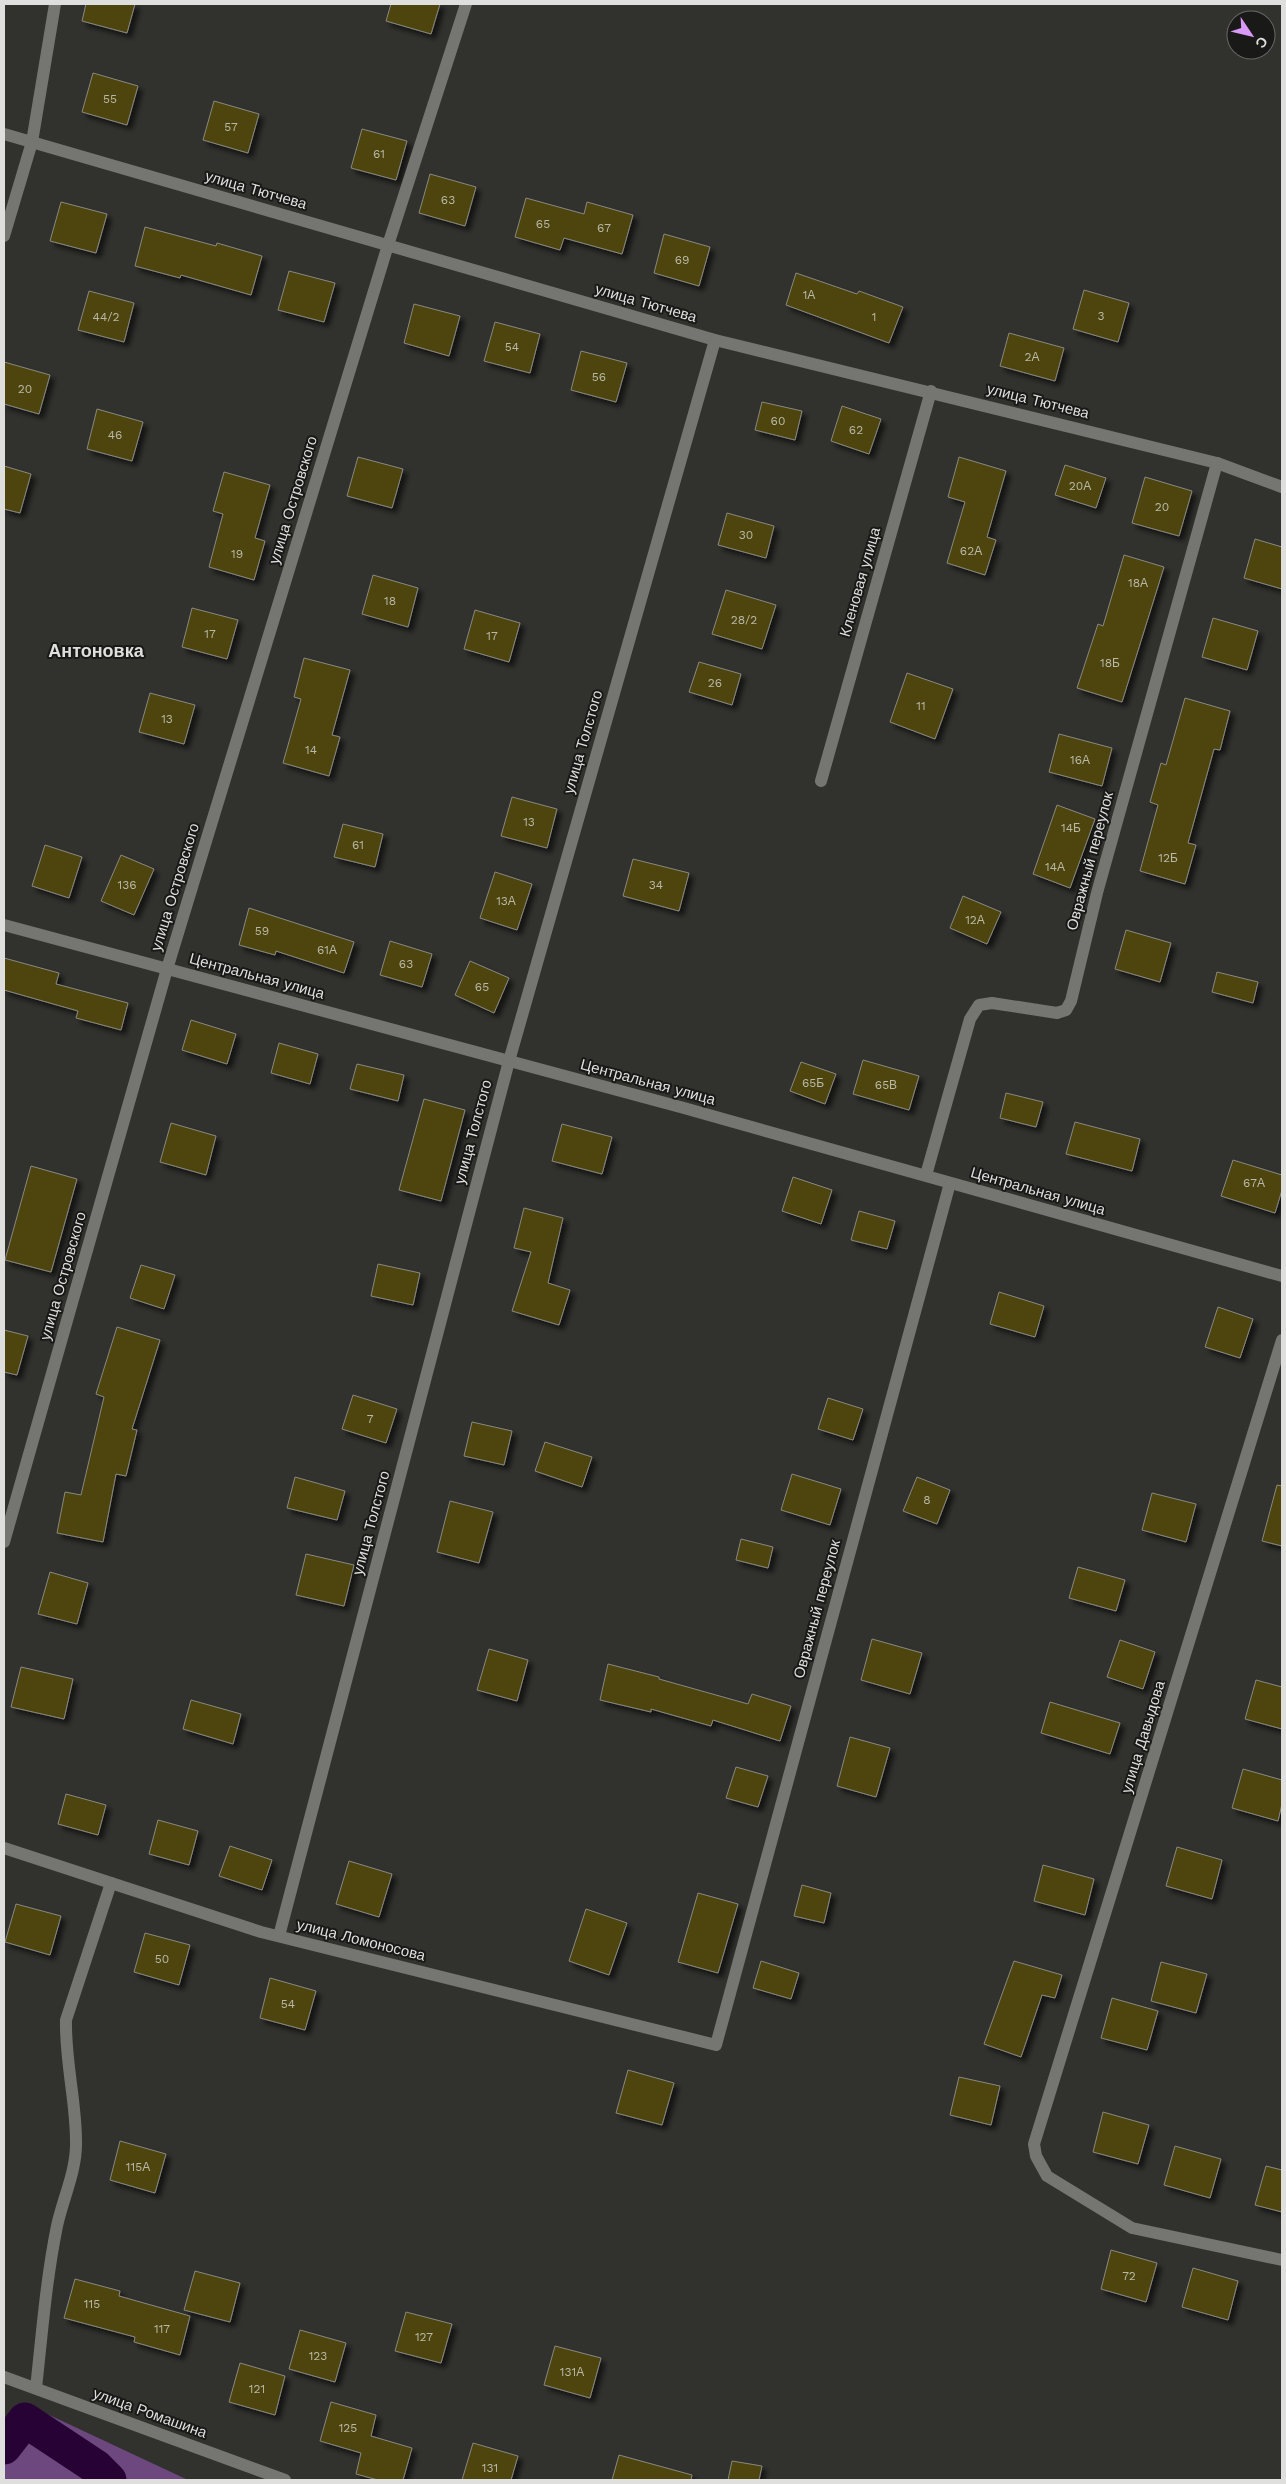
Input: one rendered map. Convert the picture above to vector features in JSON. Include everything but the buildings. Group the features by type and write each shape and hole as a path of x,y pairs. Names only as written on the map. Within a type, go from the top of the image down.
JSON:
{"street":[{"path":"4,236 32,142 55,4"},
{"name":"улица Островского","path":"4,1542 167,969 388,245 466,4"},
{"name":"улица Тютчева","path":"4,134 714,340 931,391 1216,463 1282,486"},
{"name":"улица Толстого","path":"279,1936 509,1061 714,340"},
{"name":"Кленовая улица","path":"821,781 931,391"},
{"name":"Овражный переулок","path":"926,1175 970,1019 978,1005 992,1003 1058,1013 1066,1010 1071,1001 1098,894 1216,463"},
{"name":"Центральная улица","path":"4,925 926,1175 1282,1276"},
{"name":"Овражный переулок","path":"716,2045 950,1183"},
{"name":"улица Давыдова","path":"1282,1340 1034,2144 1036,2156 1048,2176 1132,2228 1282,2260"},
{"name":"улица Ломоносова","path":"4,1848 279,1936 716,2045"},
{"path":"36,2388 44,2304 57,2225 73,2169 76,2142 65,2044 66,2020 111,1883"},
{"name":"улица Ромашина","path":"4,2377 285,2480"}],"shaded area":[{"path":"28,2405 188,2480 4,2480 4,2432"}],"waterway":[{"path":"4,2447 25,2420 96,2467 109,2480"}],"district":[{"name":"Антоновка","path":"96,650"}]}
